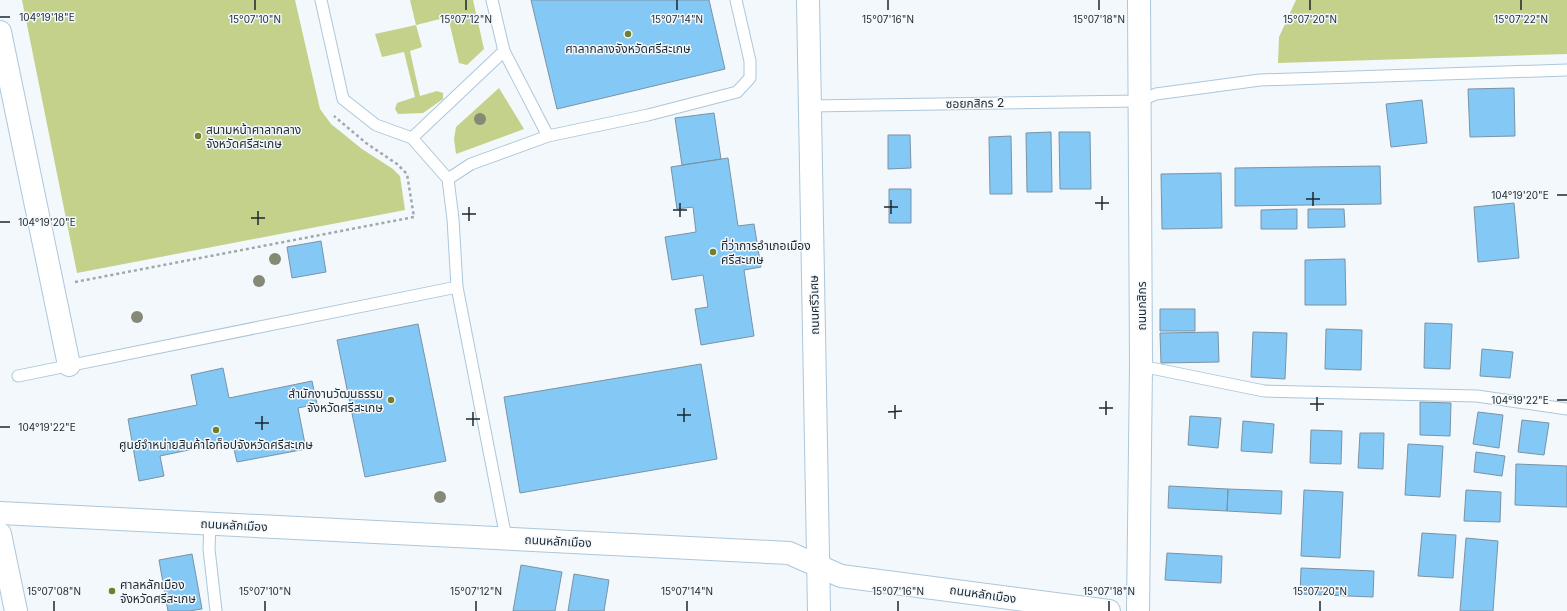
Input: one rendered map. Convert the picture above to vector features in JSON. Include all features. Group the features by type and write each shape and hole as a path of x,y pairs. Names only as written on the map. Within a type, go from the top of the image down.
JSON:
{"street":[{"name":"ถนนศรีวิเศษ","path":"808,0 819,611"},
{"name":"ถนนกสิกร","path":"1138,611 1141,366 1139,0"},
{"path":"0,35 69,365"},
{"name":"ถนนหลักเมือง","path":"0,513 789,553 818,564 842,576 1109,611"},
{"path":"0,534 16,611"}],"lane":[{"path":"321,0 344,99 376,125 412,138 448,179 454,219 457,287 506,538"},
{"path":"492,0 504,51 548,136"},
{"path":"448,179 471,164 548,136 648,115 737,92 750,78 750,61 736,0"},
{"path":"412,138 504,51"},
{"path":"1139,101 1156,94 1260,80 1567,70"},
{"name":"ซอยกสิกร 2","path":"810,106 1139,101"},
{"path":"18,376 457,287"},
{"path":"1141,366 1264,391 1477,396 1567,410"},
{"path":"210,523 209,550 216,611"}],"path":[{"path":"75,282 414,217 407,174 397,164 336,119 332,113"}],"green space":[{"name":"สนามหน้าศาลากลาง จังหวัดศรีสะเกษ","path":"22,0 295,0 320,109 331,124 362,149 393,169 400,176 405,210 77,273"},
{"path":"410,0 473,0 484,49 467,65 459,63 448,17 416,25"},
{"path":"1296,0 1567,0 1567,54 1278,63 1279,37"},
{"path":"416,25 422,47 410,51 420,96 437,91 443,93 443,99 423,113 398,114 395,109 397,103 415,97 404,52 382,57 375,34"},
{"path":"499,88 524,129 456,154 454,139 456,127"}],"building":[{"name":"ศาลากลางจังหวัดศรีสะเกษ","path":"531,0 709,0 725,69 557,109"},
{"path":"1514,88 1515,136 1470,137 1468,89"},
{"path":"1422,100 1427,143 1391,147 1386,104"},
{"path":"714,113 721,159 682,165 675,118"},
{"path":"1051,132 1052,192 1027,192 1026,133"},
{"path":"1059,132 1090,132 1091,189 1060,189"},
{"path":"888,135 910,135 911,168 888,169"},
{"path":"1011,136 1012,194 990,194 989,137"},
{"name":"ที่ว่าการอำเภอเมือง ศรีสะเกษ","path":"728,158 738,226 754,224 761,267 744,270 754,336 701,345 695,309 708,307 703,275 672,280 665,237 696,232 693,207 677,209 671,167"},
{"path":"1380,166 1381,204 1235,206 1235,168"},
{"path":"1221,173 1222,228 1162,229 1161,174"},
{"path":"889,189 911,189 911,223 889,223"},
{"path":"1514,203 1519,258 1478,262 1474,207"},
{"path":"1297,209 1297,229 1261,229 1261,210"},
{"path":"1308,209 1344,209 1345,227 1308,228"},
{"path":"321,241 326,272 292,278 287,247"},
{"path":"1345,259 1346,305 1305,305 1305,260"},
{"path":"1160,309 1195,309 1195,331 1160,331"},
{"path":"1425,323 1452,324 1450,369 1424,368"},
{"name":"สำนักงานวัฒนธรรม จังหวัดศรีสะเกษ","path":"418,324 446,461 365,477 337,340"},
{"path":"1326,329 1362,330 1361,370 1325,369"},
{"path":"1218,332 1219,362 1161,363 1160,333"},
{"path":"1253,332 1287,333 1285,379 1251,377"},
{"path":"1482,349 1513,352 1510,378 1480,376"},
{"path":"701,364 717,459 520,493 504,397"},
{"name":"ศูนย์จำหน่ายสินค้าโอท็อปจังหวัดศรีสะเกษ","path":"223,368 229,398 312,381 317,404 298,408 306,449 237,462 232,441 160,456 164,476 139,481 128,419 197,405 191,375"},
{"path":"1420,402 1451,403 1450,436 1420,435"},
{"path":"1478,412 1503,415 1499,448 1473,444"},
{"path":"1190,416 1221,418 1218,448 1188,445"},
{"path":"1522,420 1549,423 1544,455 1518,452"},
{"path":"1243,421 1274,424 1272,453 1241,451"},
{"path":"1311,430 1342,431 1341,464 1310,463"},
{"path":"1360,433 1384,433 1383,469 1358,468"},
{"path":"1408,444 1443,446 1440,497 1405,495"},
{"path":"1476,452 1505,456 1502,476 1474,472"},
{"path":"1516,464 1567,466 1567,507 1515,505"},
{"path":"1169,486 1228,489 1227,511 1168,508"},
{"path":"1228,489 1282,491 1281,514 1227,511"},
{"path":"1304,490 1343,492 1340,558 1301,556"},
{"path":"1466,490 1501,492 1500,522 1464,521"},
{"path":"1422,533 1456,535 1453,578 1418,576"},
{"path":"1466,538 1498,541 1493,611 1460,611"},
{"path":"1167,553 1222,556 1221,583 1165,580"},
{"path":"192,554 202,609 189,611 168,611 159,560"},
{"path":"521,565 562,572 555,611 513,611"},
{"path":"1301,568 1374,571 1373,597 1300,594"},
{"path":"574,574 609,580 604,611 568,611"}],"place":[{"name":"ศาลากลางจังหวัดศรีสะเกษ","path":"628,34"},
{"name":"สนามหน้าศาลากลาง จังหวัดศรีสะเกษ","path":"198,136"},
{"name":"ที่ว่าการอำเภอเมือง ศรีสะเกษ","path":"713,252"},
{"name":"สำนักงานวัฒนธรรม จังหวัดศรีสะเกษ","path":"391,400"},
{"name":"ศูนย์จำหน่ายสินค้าโอท็อปจังหวัดศรีสะเกษ","path":"216,430"},
{"name":"ศาลหลักเมือง จังหวัดศรีสะเกษ","path":"112,591"}]}
